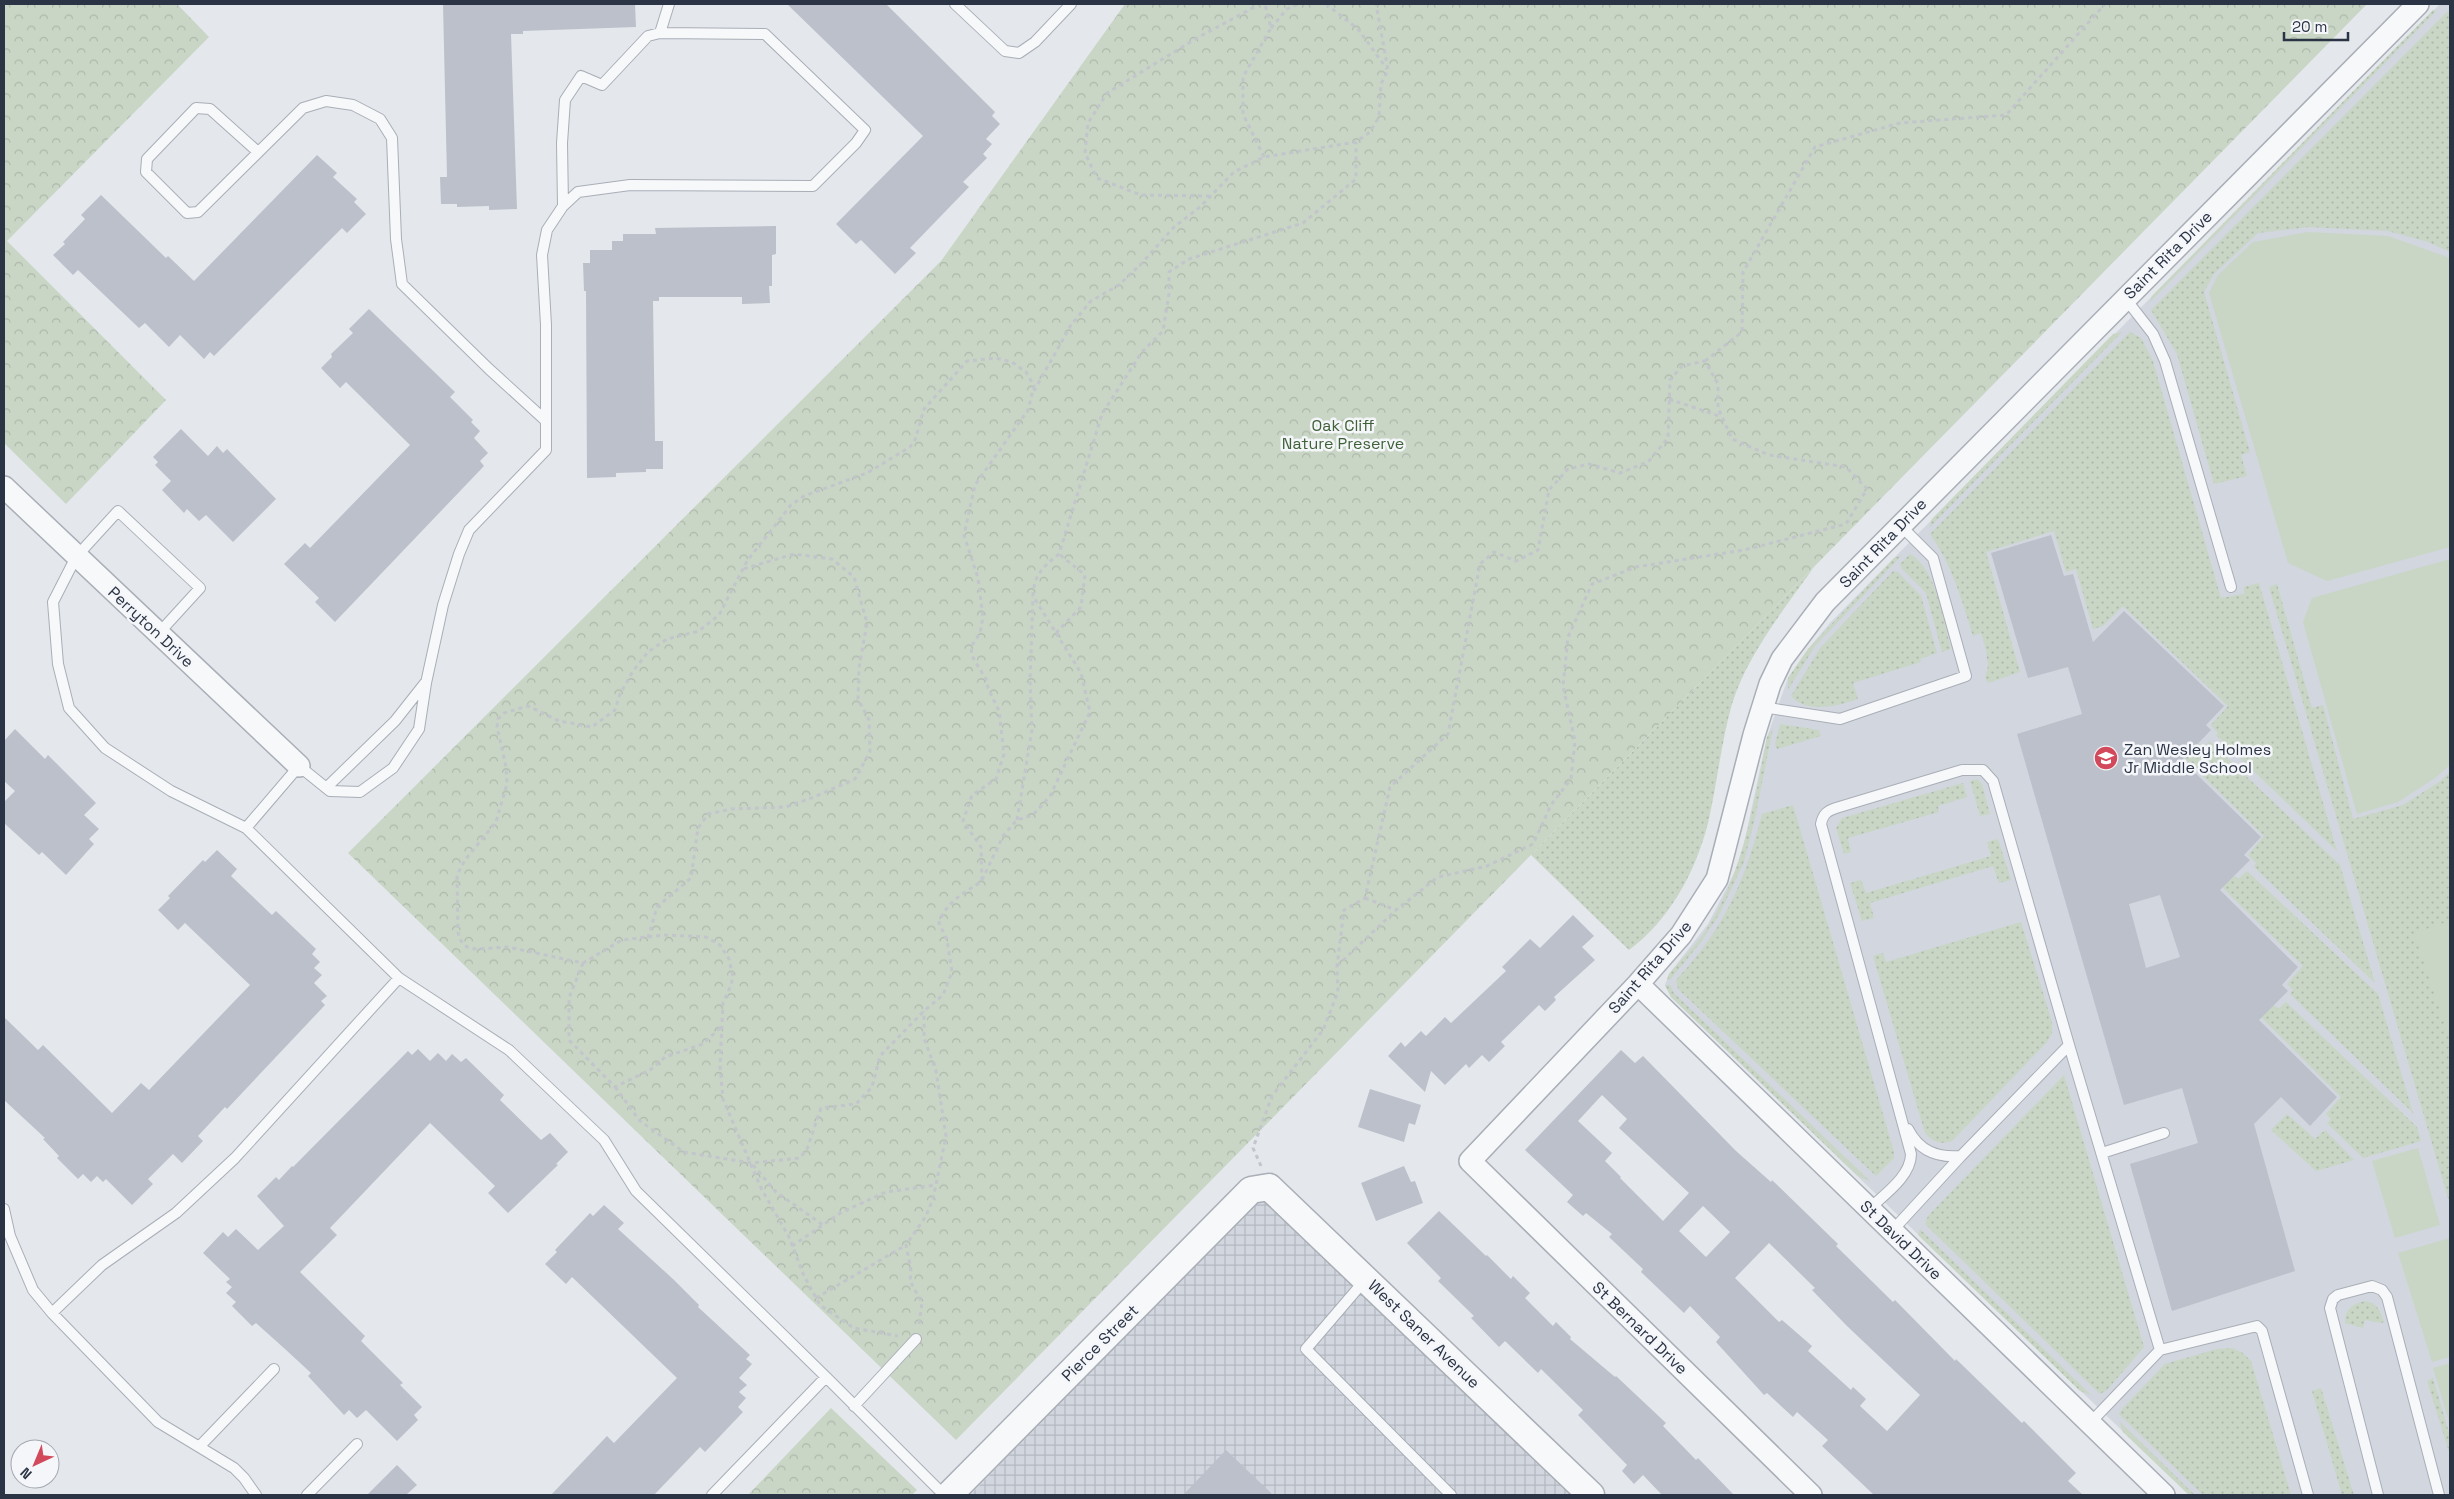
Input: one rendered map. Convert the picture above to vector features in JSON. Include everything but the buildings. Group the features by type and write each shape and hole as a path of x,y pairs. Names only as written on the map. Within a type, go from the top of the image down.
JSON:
{"street":[{"name":"Saint Rita Drive","path":"1470,1161 1638,984 1681,935 1717,879 1762,707 1782,659 1825,602 2418,4"},
{"name":"Perryton Drive","path":"4,487 299,766"},
{"name":"St David Drive","path":"1638,984 2164,1495"},
{"name":"St Bernard Drive","path":"1470,1161 1810,1495"},
{"name":"West Saner Avenue","path":"1260,1189 1366,1278 1582,1492"},
{"name":"Pierce Street","path":"949,1495 1260,1189"}],"lane":[{"path":"660,33 670,4"},
{"path":"955,4 1005,51 1019,53 1036,42 1071,4"},
{"path":"246,828 299,766 330,791 360,792 393,768 419,729 426,682 443,605 458,554 469,530 546,450 546,325 542,255 546,230 563,206 578,192 630,185 814,186 856,143 865,130 765,34 660,33 648,36 602,85 581,76 566,100 563,117 563,206"},
{"path":"258,152 210,110 196,108 147,159 146,172 186,213 198,212 258,152 302,108 326,101 353,104 380,119 392,138 396,239 402,284 489,369 545,420"},
{"path":"2125,298 2153,334 2164,360 2230,587"},
{"path":"158,634 200,588 118,511 76,557 53,602 58,664 69,708 105,748 171,791 246,828 399,978 509,1050 604,1140 636,1191 944,1495"},
{"path":"1762,707 1840,719 1966,676 1933,558 1900,525"},
{"path":"326,788 395,721 426,682"},
{"path":"1869,1209 1906,1171 1911,1163 1911,1154 1904,1122 1821,830 1823,816 1828,810 1962,770 1983,770 1989,774 1993,781 2069,1046 2160,1350"},
{"path":"52,1313 102,1265 176,1213 235,1158 399,978"},
{"path":"1892,1231 1961,1156 2069,1046"},
{"path":"1904,1122 1916,1141 1932,1153 1938,1156 1961,1156"},
{"path":"2102,1153 2164,1133"},
{"path":"4,1209 10,1236 33,1290 52,1313 158,1422 234,1468 256,1495"},
{"path":"1366,1278 1306,1349 1451,1495"},
{"path":"2378,1495 2330,1308 2333,1299 2338,1295 2372,1286 2382,1290 2386,1298 2439,1495"},
{"path":"2090,1423 2160,1350 2257,1326 2262,1331 2308,1495"},
{"path":"854,1406 916,1339"},
{"path":"200,1447 274,1369"},
{"path":"712,1495 826,1377"},
{"path":"307,1495 357,1444"}],"path":[{"path":"1210,196 1141,195 1097,178 1085,153 1088,122 1107,93 1197,38 1260,4"},
{"path":"1265,4 1271,28"},
{"path":"1264,157 1243,114 1243,77 1271,28 1288,9 1298,4"},
{"path":"1326,4 1358,29 1388,70"},
{"path":"1033,394 1070,325 1091,301 1119,284 1142,263 1174,227 1234,172 1264,157 1356,142 1370,132 1379,117 1382,84 1388,70 1376,4"},
{"path":"1260,1189 1253,1148 1272,1096 1323,1030 1338,992 1337,966 1344,910 1365,898 1390,788 1448,734 1480,564 1494,552 1516,561 1538,550 1549,490 1568,469 1589,464 1620,473 1648,462 1668,438 1670,380 1682,366 1704,361 1742,332 1743,272 1815,146 1900,124 2006,115 2105,4"},
{"path":"1018,820 1032,730 1030,680 1034,581 1045,566 1059,554 1102,414 1142,352 1163,331 1169,294 1169,272 1190,259 1303,223 1356,179 1356,142"},
{"path":"583,963 508,947 475,949 467,947 461,941 458,934 457,874 465,860 496,822 507,784 506,767 498,735 498,719 511,709 528,706 559,720 592,727 614,710 620,694 633,671 648,652 667,639 699,631 719,615 747,560 782,519 785,511 797,500 867,473 910,447 915,440 924,409 967,361 996,358 1020,366 1031,378 1034,386 1028,410 975,485 964,535 978,578 983,617 980,633 971,647 972,656 986,679 988,688 999,711 1004,754 996,778 972,795 963,822 981,847 982,881"},
{"path":"1337,966 1396,910 1438,876 1487,866 1533,844 1551,805 1571,779 1575,741 1563,686 1568,637 1592,584 1636,567 1744,550 1846,524 1867,489 1846,467 1769,455 1732,439 1718,408 1718,384 1704,361"},
{"path":"1669,399 1722,417"},
{"path":"648,938 657,907 691,878 698,828 708,814 731,809 786,807 796,804 855,779 870,752 869,720 858,699 859,668 867,623 854,577 832,559 794,554 743,569"},
{"path":"1056,633 1081,607 1085,574 1059,554"},
{"path":"906,1245 911,1270 910,1281 922,1303 916,1339 854,1328 826,1310 816,1298 751,1163 723,1099 720,1066 723,1003 733,976 729,959 720,945 713,940 698,937 664,935 622,940 583,963 569,998 569,1040 615,1087 640,1121 684,1152 751,1163 800,1158 807,1149 821,1108 856,1104 872,1087 880,1056 924,1011 943,995 952,972 947,940 938,923 942,913 948,904 982,881 1003,836 1018,820 1034,815 1050,796 1090,712 1081,673 1033,596"},
{"path":"1365,898 1396,910"},
{"path":"816,1298 906,1245 926,1216 936,1185 946,1136 936,1071 924,1038 924,1011"},
{"path":"615,1087 650,1070 666,1057 703,1044 722,1026"},
{"path":"751,1163 776,1192 823,1225"},
{"path":"792,1246 842,1212 886,1192 936,1185"}],"shaded area":[{"name":"Zan Wesley Holmes Jr Middle School","path":"2440,4 2450,4 2450,1495 2189,1495 1671,997 1665,985 1669,974 1708,924 1740,862 1767,737 1788,678 1808,649 1830,623"},
{"path":"1264,1194 1573,1495 970,1495"}],"green space":[{"path":"4,4 177,4 209,37 7,241 166,400 66,504 4,443"},
{"name":"Oak Cliff Nature Preserve","path":"1125,4 2367,4 956,1440 348,853 941,261"},
{"path":"2433,10 2436,11 2149,303 2152,296"},
{"path":"2448,11 2450,13 2450,252 2428,242 2388,231 2309,227 2258,233 2214,274 2204,292 2250,452 2241,455 2247,476 2214,484 2177,354 2151,310"},
{"path":"2308,232 2388,236 2450,258 2450,547 2327,581 2288,563 2209,293 2218,275 2253,242"},
{"path":"2122,332 1929,528 1932,519 2113,334"},
{"path":"2130,332 2141,338 2153,361 2221,598 2244,594 2244,587 2259,583 2337,851 2216,735 2218,733 2211,725 2228,706 2123,606 2103,626 2093,629 2076,569 2066,572 2054,531 1986,552 2020,672 1988,683 1985,678 1988,666 1981,633 1973,636 1951,571 1930,534"},
{"path":"1910,554 1919,561 1933,583 1951,649 1942,652 1926,593 1902,569 1900,564"},
{"path":"1902,555 1815,646 1788,690 1788,678 1808,649 1894,558"},
{"path":"2450,559 2450,765 2435,778 2398,802 2357,814 2303,622 2312,598"},
{"path":"1814,567 1768,632 1739,686 1728,719 1708,823 1703,841 1688,877 1679,894 1657,925 1629,950 1531,855"},
{"path":"1893,571 1898,572 1921,596 1937,653 1920,659 1921,662 1853,683 1858,699 1823,707 1814,707 1798,702 1791,696 1820,648"},
{"path":"2277,584 2312,708 2323,705 2353,819 2403,805 2439,782 2450,772 2450,1205 2269,587"},
{"path":"2167,712 2203,747 2209,741 2340,865 2375,983 2254,867 2256,863 2248,855 2264,836 2153,727"},
{"path":"1780,724 1819,730 1821,736 1777,749 1775,744"},
{"path":"1773,728 1744,862 1719,915 1701,942 1670,980 1667,980 1669,974 1704,933 1728,887 1738,863 1752,813 1767,737"},
{"path":"1977,779 1982,784 1990,814 1980,816 1970,781"},
{"path":"1963,783 1967,797 1938,806 1939,812 1848,838 1851,852 1844,854 1836,828 1842,818"},
{"path":"1793,805 1894,1152 1894,1158 1876,1176 1678,989 1676,980 1707,942 1731,903 1748,861 1762,814"},
{"path":"1998,839 2011,880 1999,883 1993,866 1870,903 1874,918 1862,921 1850,883 1861,880 1866,893 1991,856 1987,842"},
{"path":"2202,845 2238,879 2247,871 2378,994 2413,1113 2290,994 2293,990 2287,984 2303,966 2191,857"},
{"path":"2450,921 2450,1039 2414,933"},
{"path":"2021,922 2052,1022 2052,1033 2047,1042 1952,1141 1937,1142 1925,1133 1873,956 1883,953 1886,962"},
{"path":"2241,974 2278,1009 2286,1002 2417,1127 2421,1141 2363,1158 2327,1123 2331,1119 2326,1114 2341,1097 2230,986"},
{"path":"1665,985 1670,985 1674,993 1871,1182 1858,1176 1671,997"},
{"path":"2064,1075 2144,1347 2107,1390 2100,1394 1925,1224 1928,1216"},
{"path":"2287,1114 2315,1139 2325,1130 2354,1160 2316,1171 2271,1130"},
{"path":"2418,1148 2440,1225 2395,1238 2372,1161"},
{"path":"1920,1229 2091,1395 2080,1391 1918,1235"},
{"path":"2450,1238 2450,1357 2432,1362 2398,1253"},
{"path":"2365,1301 2378,1308 2384,1322 2365,1320 2363,1328 2345,1323 2346,1314 2350,1308"},
{"path":"2232,1348 2243,1353 2251,1361 2291,1495 2203,1495 2119,1414 2165,1364 2217,1349"},
{"path":"2450,1363 2450,1425 2433,1368"},
{"path":"2433,1378 2450,1436 2450,1455 2427,1381"},
{"path":"2321,1388 2354,1495 2342,1495 2312,1391"},
{"path":"831,1408 917,1490 912,1495 748,1495"},
{"path":"2119,1421 2195,1495 2189,1495 2123,1432"}],"place":[{"name":"Zan Wesley Holmes Jr Middle School","path":"2106,758"}]}
